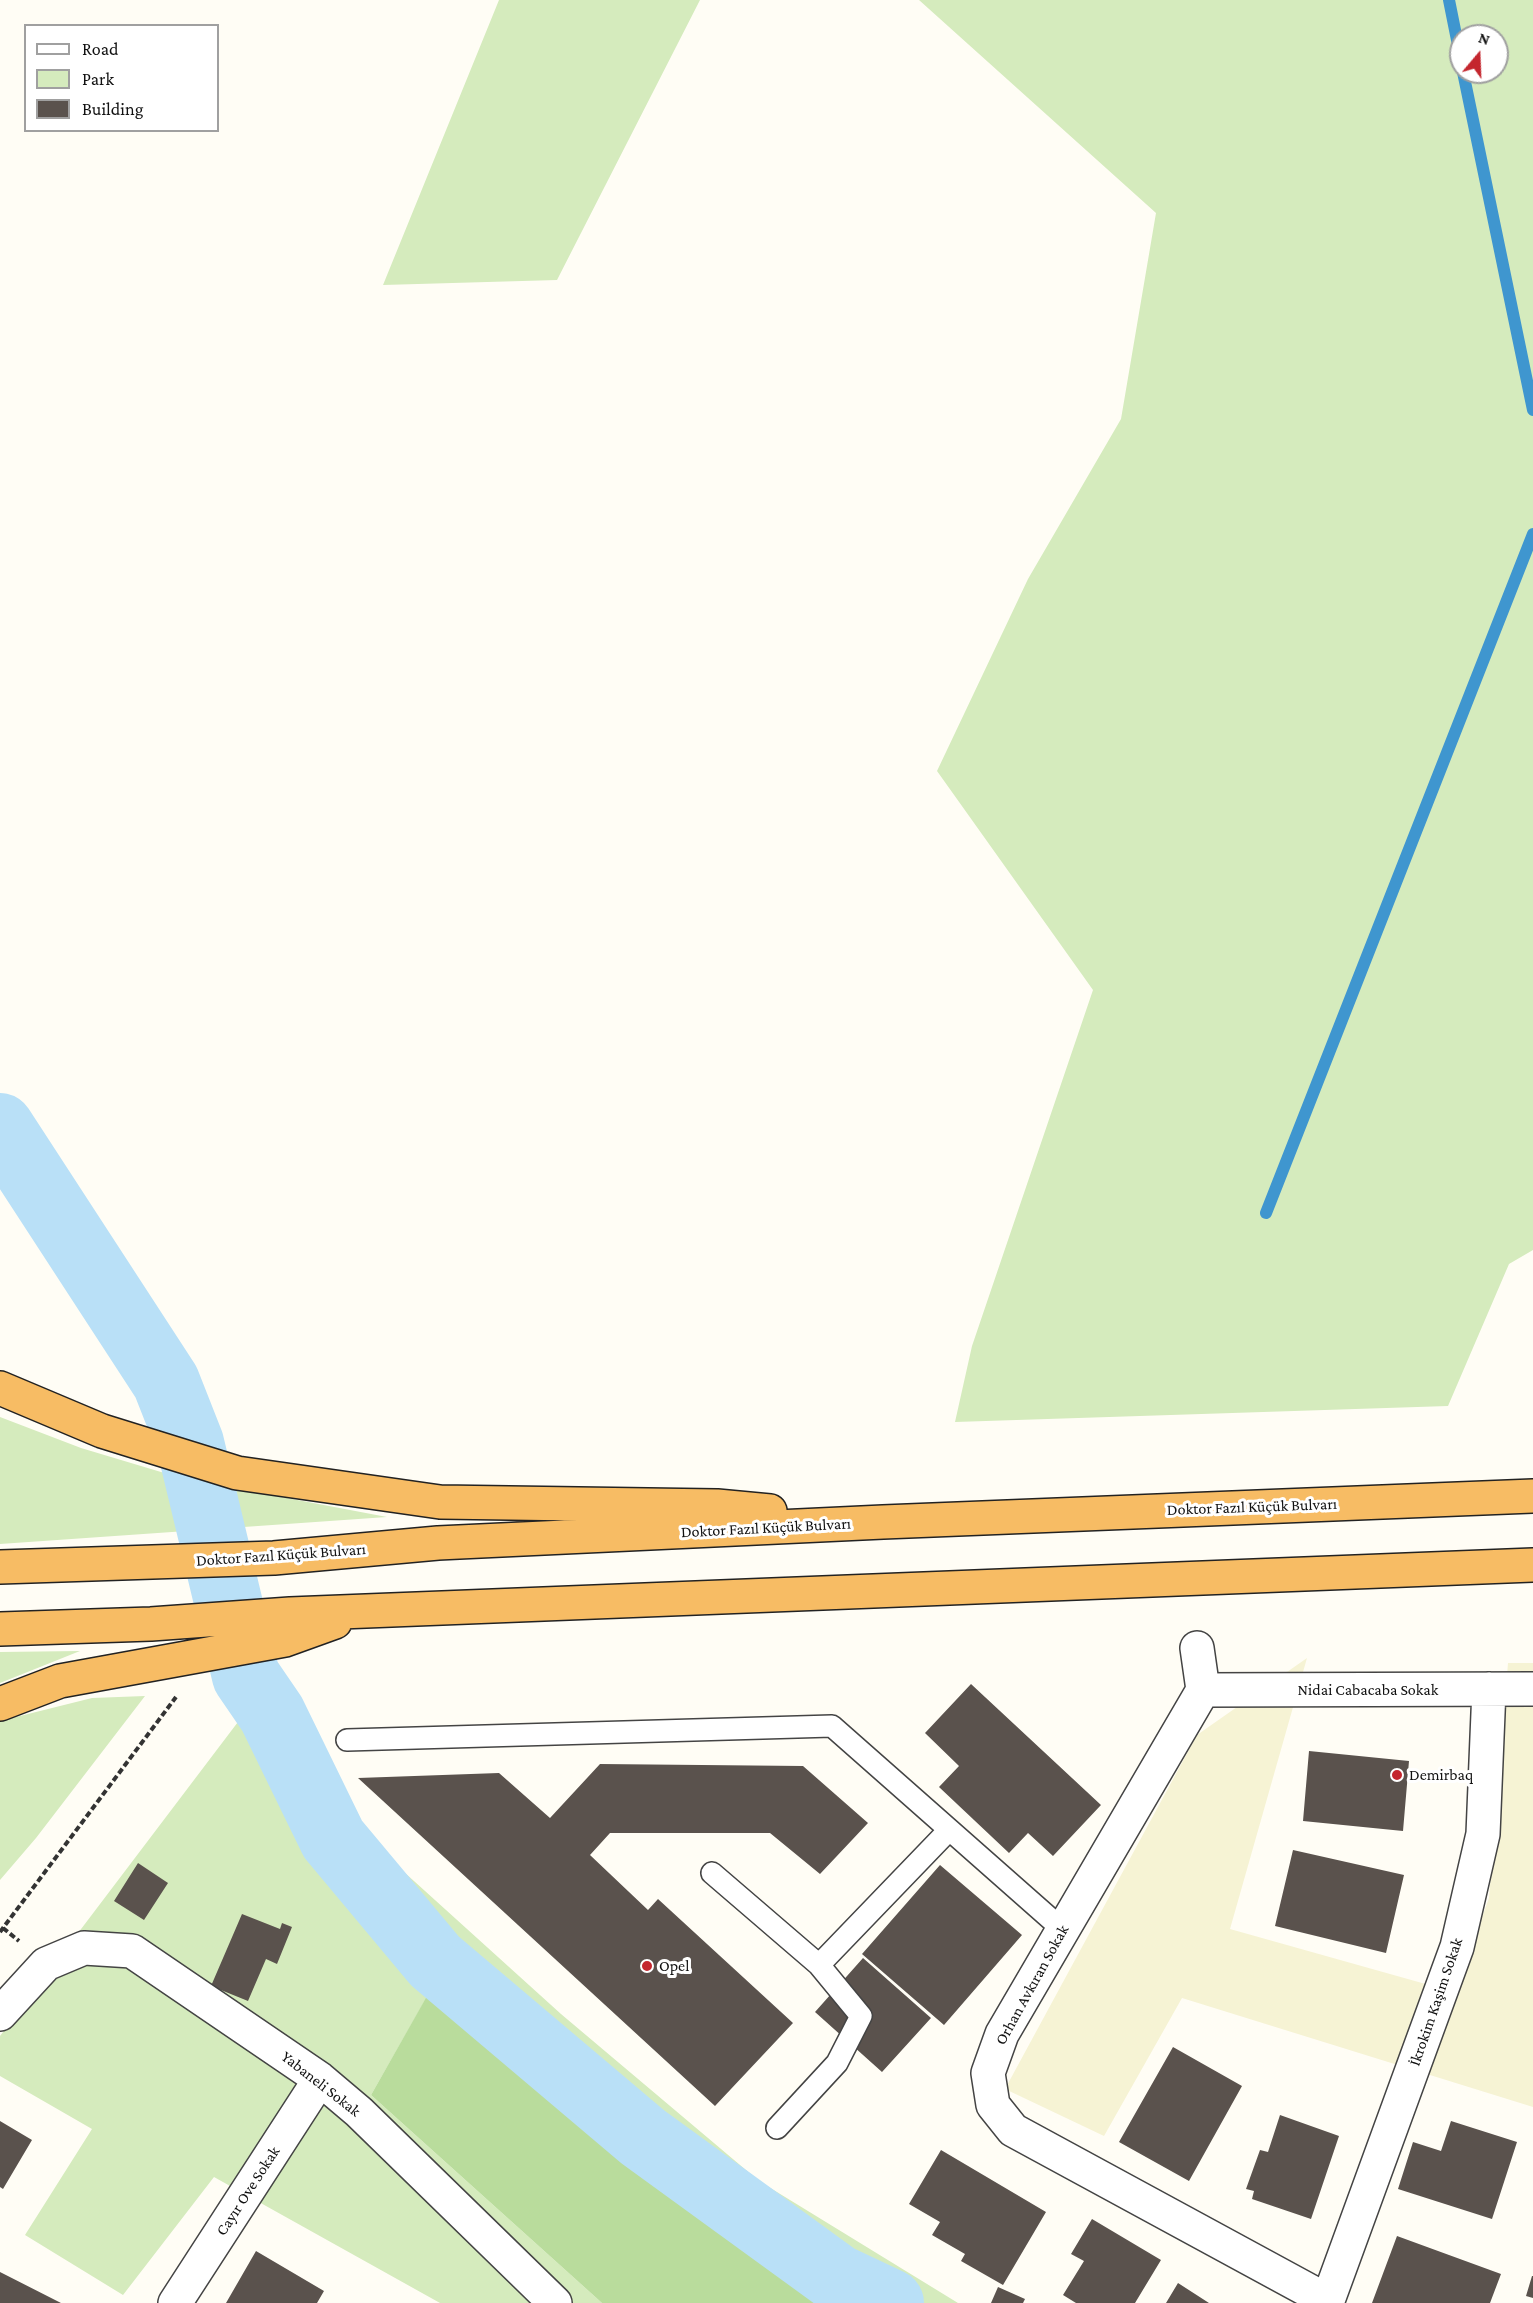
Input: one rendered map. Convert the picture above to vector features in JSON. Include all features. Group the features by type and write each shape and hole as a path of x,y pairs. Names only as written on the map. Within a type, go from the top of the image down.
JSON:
{"highway":[{"path":"0,1388 102,1431 237,1473 440,1502 717,1506 883,1522"},
{"name":"Doktor Fazıl Küçük Bulvarı","path":"0,1567 274,1558 438,1543 883,1522 1533,1496"},
{"path":"0,1704 60,1681 191,1657 287,1627 363,1612 1533,1565"},
{"path":"0,1629 152,1624 287,1627"}],"street":[{"path":"1197,1648 1203,1690"},
{"name":"İkrokim Kaşim Sokak","path":"1327,2302 1457,1947 1483,1834 1489,1689"},
{"name":"Nidai Cabacaba Sokak","path":"1203,1690 1533,1689"},
{"name":"Orhan Avkıran Sokak","path":"1203,1690 1002,2034 988,2073 993,2105 1013,2130 1327,2302"},
{"name":"Yabaneli Sokak","path":"0,2014 46,1964 84,1948 132,1951 321,2079 359,2112 555,2303"},
{"name":"Cayır Ove Sokak","path":"175,2303 321,2079"}],"lane":[{"path":"347,1740 832,1726 1062,1929"},
{"path":"819,1965 950,1830"},
{"path":"712,1873 819,1965 861,2016 837,2062 777,2128"}],"path":[{"path":"0,1932 177,1696 191,1657"}],"shaded area":[{"path":"1307,1658 1230,1929 1454,1992 1489,1898 1508,1663 1533,1663 1533,2107 1182,1998 1104,2136 1005,2089 1197,1735"}],"green space":[{"path":"499,0 700,0 557,280 383,285"},
{"path":"919,0 1533,0 1533,1250 1509,1264 1448,1406 955,1422 972,1346 1093,990 937,771 1028,579 1121,419 1156,213"},
{"path":"0,1417 81,1448 181,1478 387,1517 0,1544"},
{"path":"80,1651 0,1683 0,1652"},
{"path":"269,1681 362,1834 561,2014 759,2181 958,2303 841,2303 740,2246 431,1990 371,2095 602,2303 440,2303 214,2177 123,2295 25,2235 92,2129 0,2076 0,2036"},
{"path":"145,1696 36,1838 0,1880 0,1721 92,1698"},
{"path":"431,1989 740,2246 841,2303 602,2303 371,2095"}],"building":[{"path":"971,1684 1101,1805 1053,1856 1028,1833 1009,1853 939,1787 959,1766 925,1733"},
{"path":"1309,1751 1409,1761 1403,1831 1303,1821"},
{"name":"Opel","path":"600,1764 803,1766 868,1823 820,1874 770,1833 610,1833 590,1855 648,1910 658,1899 793,2023 715,2106 358,1778 499,1773 550,1818"},
{"path":"1293,1850 1404,1875 1386,1953 1275,1926"},
{"path":"138,1863 168,1883 144,1920 114,1901"},
{"path":"940,1865 1022,1935 944,2025 862,1954"},
{"path":"242,1914 280,1929 282,1923 292,1927 277,1964 266,1959 248,2001 211,1986"},
{"path":"863,1958 931,2018 882,2072 815,2012"},
{"path":"1173,2047 1242,2086 1189,2181 1119,2142"},
{"path":"1280,2115 1339,2136 1311,2219 1252,2199 1254,2191 1246,2189 1260,2150 1268,2152"},
{"path":"0,2121 32,2140 3,2189 0,2187"},
{"path":"1451,2121 1517,2142 1492,2219 1398,2189 1413,2142 1441,2151"},
{"path":"941,2150 1046,2212 1003,2285 961,2261 965,2254 932,2235 940,2222 909,2204"},
{"path":"1092,2219 1161,2260 1135,2303 1076,2303 1063,2295 1084,2261 1071,2254"},
{"path":"1397,2236 1501,2274 1490,2303 1372,2303"},
{"path":"256,2251 324,2291 317,2303 226,2303"},
{"path":"0,2272 61,2303 0,2303"},
{"path":"1533,2276 1533,2298 1526,2296"},
{"path":"1178,2283 1209,2303 1166,2303"},
{"path":"998,2287 1025,2299 1023,2303 991,2303"}],"waterway":[{"path":"1449,0 1454,24"},
{"path":"1465,84 1533,410"},
{"path":"1266,1213 1533,534"},
{"path":"0,1127 166,1382 190,1443 246,1676 272,1714 333,1839 435,1961 643,2137 837,2278 890,2303"}],"place":[{"name":"Demirbaq","path":"1397,1775"},
{"name":"Opel","path":"647,1966"}]}
